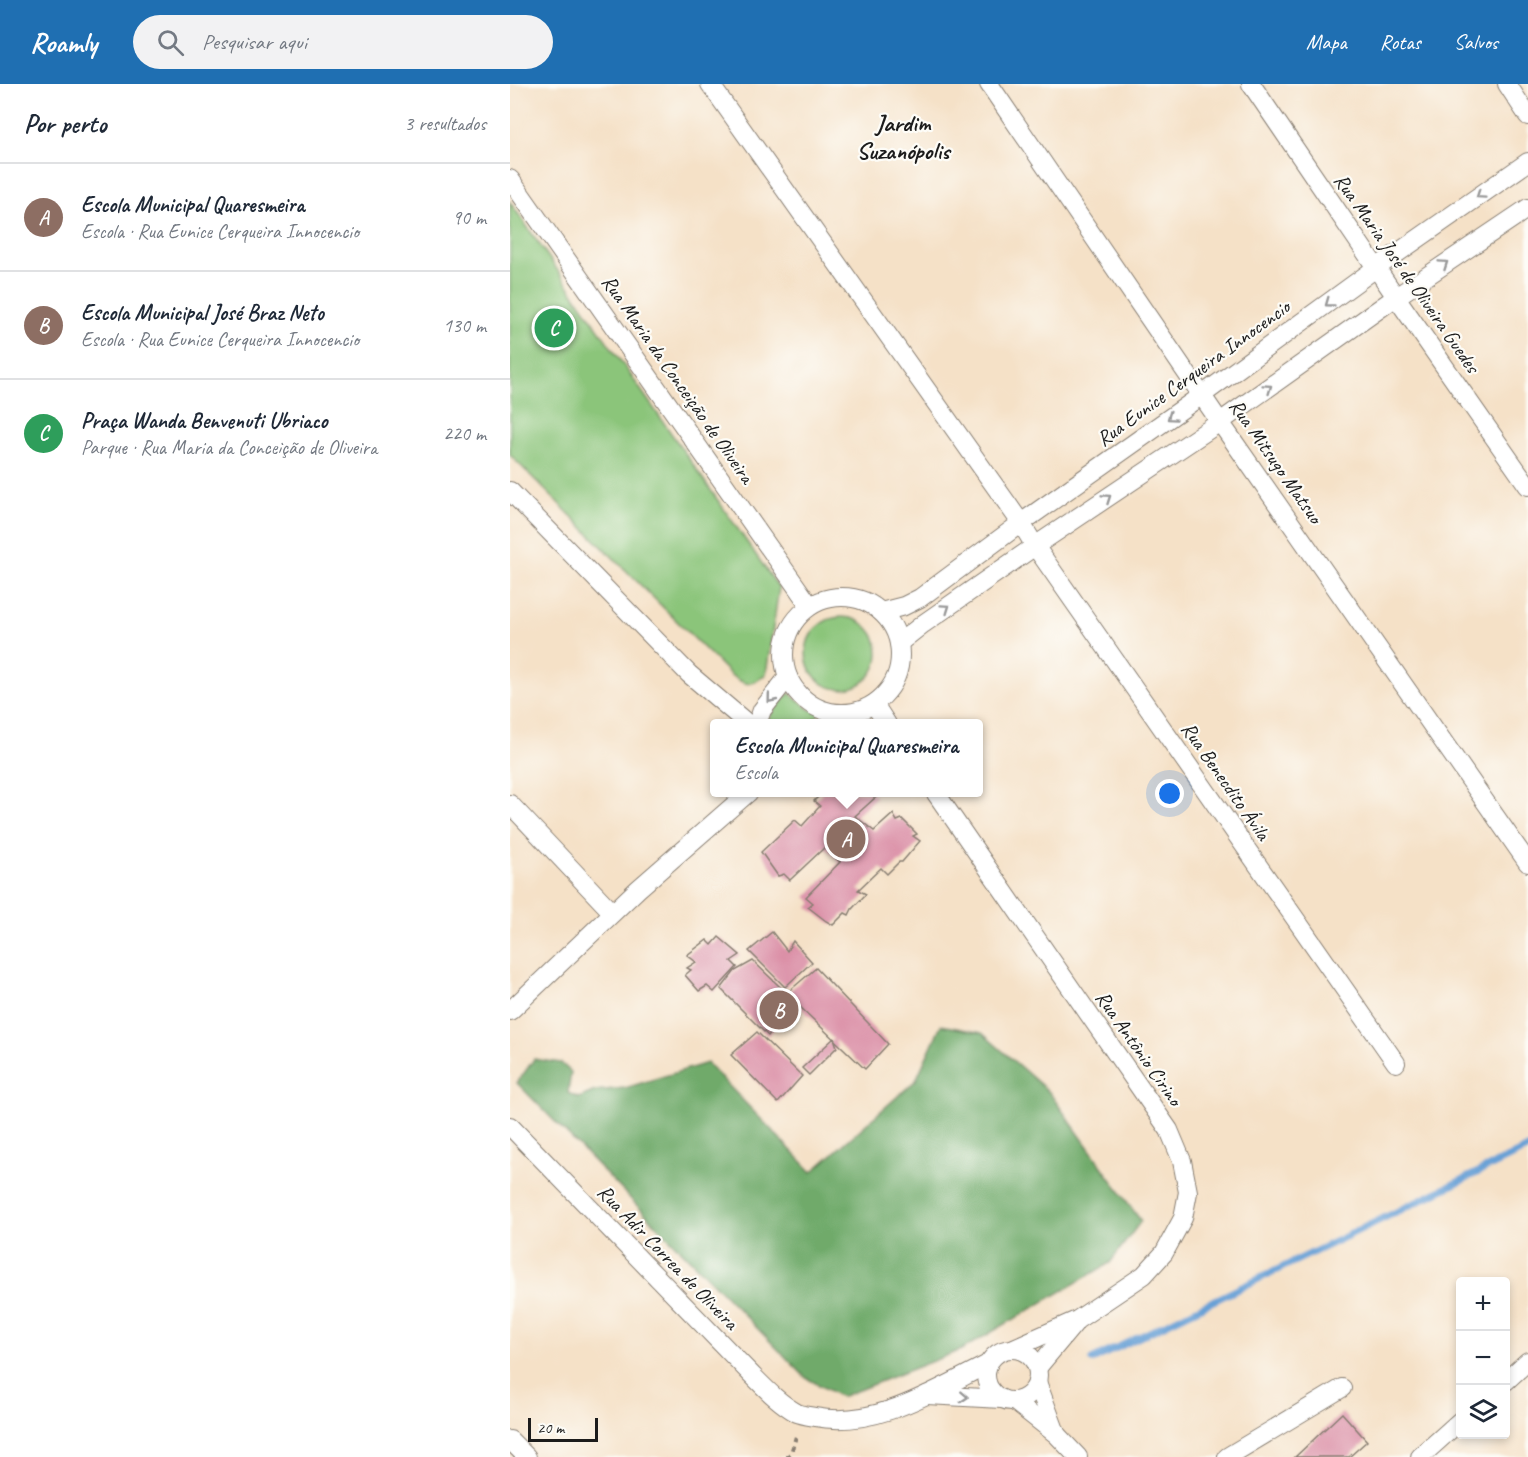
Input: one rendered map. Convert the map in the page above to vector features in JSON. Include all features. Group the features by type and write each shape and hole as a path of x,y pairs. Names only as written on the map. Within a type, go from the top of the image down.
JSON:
{"street":[{"name":"Rua Benecdito Ávila","path":"710,84 1021,523 1396,1063"},
{"name":"Rua Mitsugo Matsuo","path":"988,84 1220,422 1528,863"},
{"name":"Rua Maria José de Oliveira Guedes","path":"1251,84 1528,486"},
{"path":"1507,84 1528,116"},
{"name":"Rua Eunice Cerqueira Innocencio","path":"881,612 904,606 920,598 1376,268 1528,162"},
{"name":"Rua Maria da Conceição de Oliveira","path":"510,179 810,606"},
{"path":"899,643 1035,546 1220,422 1396,297 1528,208"},
{"path":"510,491 689,674 743,719"},
{"path":"845,596 864,600 881,612 895,630 899,643 900,660 896,678 887,692 874,704 836,718 809,703 795,690 788,677 783,654 787,635 796,619 810,606 826,598 845,596"},
{"path":"759,719 762,710 788,677"},
{"path":"874,704 884,719"},
{"path":"719,818 732,797"},
{"path":"510,1011 612,912 743,797"},
{"name":"Rua Antônio Cirino","path":"938,797 1169,1130 1182,1161 1188,1192 1183,1218 1164,1253 1144,1275 1077,1320 1014,1348"},
{"path":"510,804 612,912"},
{"name":"Rua Adir Correa de Oliveira","path":"510,1126 751,1374 775,1398 798,1414 826,1419 857,1418 890,1410 926,1395"},
{"name":"Rua Antônio Cirino","path":"1038,1375 1077,1320"},
{"path":"926,1395 988,1364 998,1352 1014,1348 1029,1353 1057,1435"},
{"path":"1510,1377 1528,1361"},
{"path":"988,1364 986,1378 991,1390 1057,1435 1078,1457"},
{"path":"926,1395 1008,1400 1024,1398 1033,1392 1038,1375"},
{"path":"1227,1457 1342,1388"},
{"path":"1420,1457 1456,1425"},
{"path":"510,1440 527,1457"}],"green space":[{"path":"510,202 779,588 766,674 757,681 749,684 732,676 510,455"},
{"path":"849,617 868,627 876,639 878,653 876,667 868,679 856,687 835,689 816,679 808,667 806,646 816,627 828,619"},
{"path":"789,693 811,710 822,712 814,719 768,719"},
{"path":"941,1025 982,1033 1049,1092 1141,1221 1110,1263 961,1350 841,1397 806,1378 517,1083 534,1059 561,1063 571,1072 568,1093 579,1098 595,1091 625,1088 707,1063 812,1172 916,1080"}],"building":[{"path":"818,797 876,797 855,816 874,831 893,814 897,821 902,819 917,834 913,836 920,841 902,862 899,862 887,874 881,868 858,890 866,894 849,915 845,913 833,925 808,907 813,903 806,897 840,862 825,847 790,880 784,874 778,876 761,852 795,820 802,826 820,806 814,801"},
{"path":"772,932 787,951 793,941 812,962 785,987 749,951"},
{"path":"719,937 740,955 731,961 737,967 714,992 707,986 699,991 685,975 691,970 687,968 696,962 687,955 707,940 712,945"},
{"path":"753,961 799,1005 782,1019 768,1036 721,989 735,971"},
{"path":"816,968 888,1044 865,1069 797,1004 788,992"},
{"path":"757,1032 802,1076 778,1103 731,1055"},
{"path":"834,1038 837,1047 809,1075 802,1068"},
{"path":"1342,1413 1367,1441 1349,1457 1295,1457"}],"waterway":[{"path":"1092,1360 1528,1148"}],"place":[{"name":"Praça Wanda Benvenuti Ubriaco","path":"554,328"},
{"name":"Escola Municipal Quaresmeira","path":"846,839"},
{"name":"Escola Municipal José Braz Neto","path":"779,1010"}],"district":[{"name":"Jardim Suzanópolis","path":"903,137"}]}
